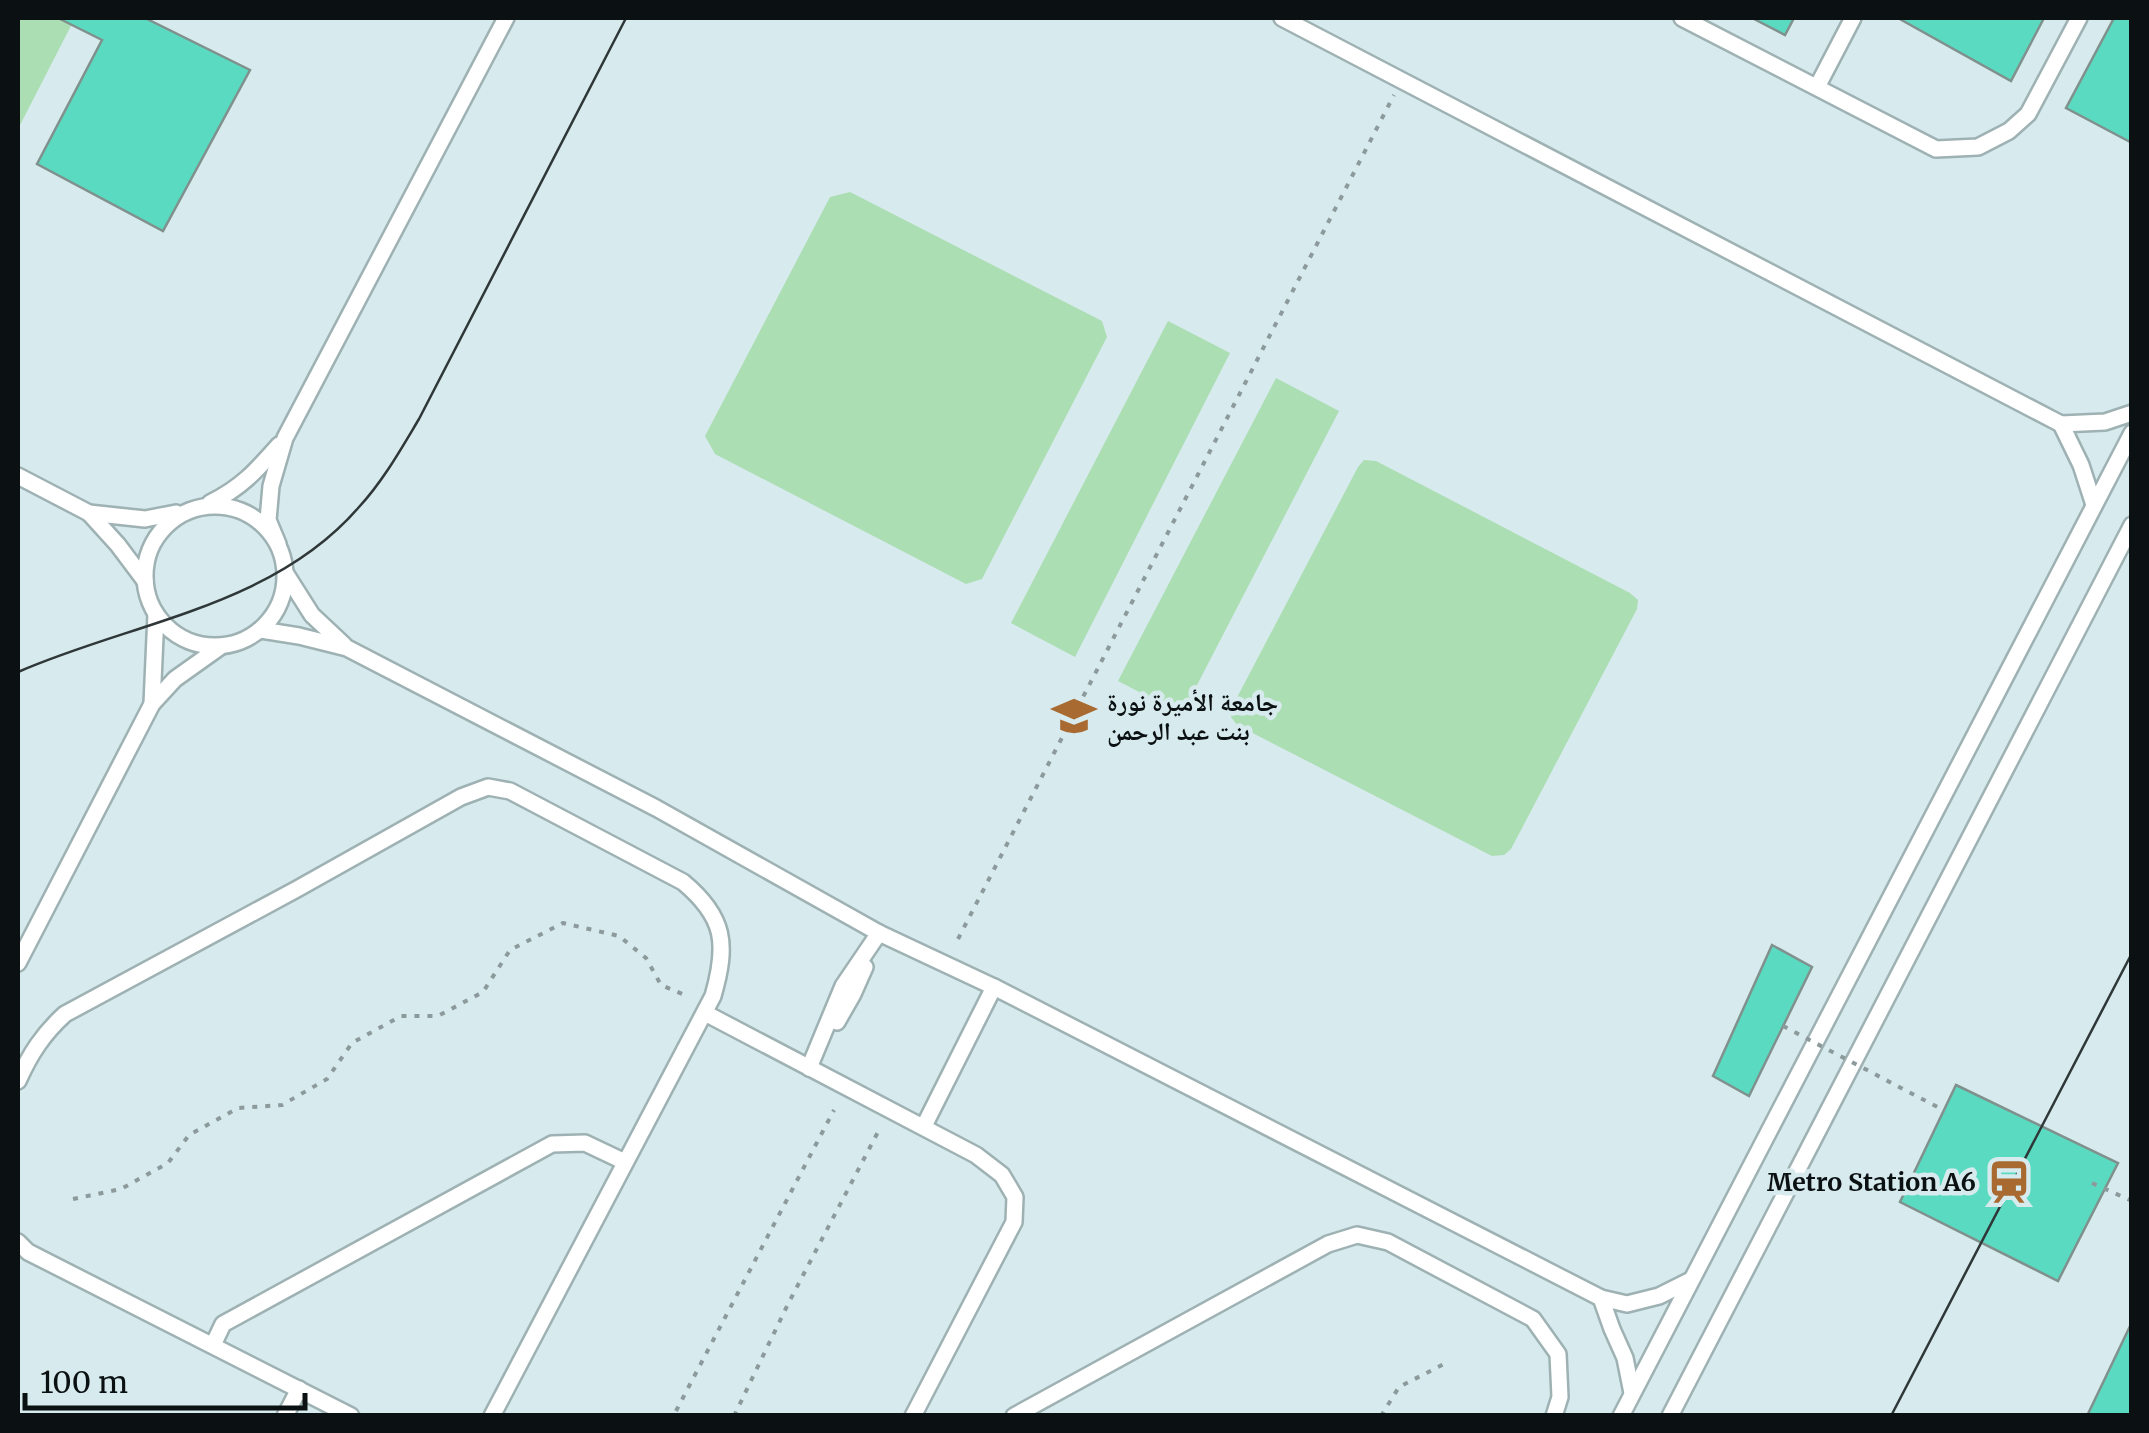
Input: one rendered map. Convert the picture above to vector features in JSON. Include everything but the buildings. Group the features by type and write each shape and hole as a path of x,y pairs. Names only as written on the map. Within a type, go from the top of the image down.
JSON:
{"street":[{"path":"185,512 154,540 146,560 148,598 168,628 184,639 220,646 242,642 261,630 284,595 284,558 268,520 271,486 285,438 506,18"},
{"path":"1282,18 2061,424 2104,422 2132,412"},
{"path":"1682,18 1936,149 1978,147 2009,131 2028,114 2079,18"},
{"path":"1817,87 1853,18"},
{"path":"2061,424 2094,504"},
{"path":"1621,1416 2132,433"},
{"path":"18,476 89,512 145,519 185,512 232,492 256,472 285,438"},
{"path":"204,506 226,506 247,513 265,526 278,544"},
{"path":"89,512 145,581"},
{"path":"1670,1416 2132,525"},
{"path":"286,574 312,615 347,648"},
{"path":"152,704 156,614"},
{"path":"261,630 347,648 656,808 879,932 1601,1298 1627,1304 1659,1296 1691,1280"},
{"path":"18,963 152,704 175,679 220,646"},
{"path":"18,1081 45,1032 65,1014 461,796 488,787 510,791 683,882 705,900 718,921 720,971 705,1013 492,1416"},
{"path":"809,1068 854,994 879,932"},
{"path":"924,1126 994,988"},
{"path":"705,1013 924,1126 989,1165 1002,1175 1015,1196 1014,1222 921,1413"},
{"path":"212,1345 223,1324 552,1144 586,1144 625,1162"},
{"path":"1014,1416 1328,1244 1358,1234 1388,1242 1533,1319 1558,1354 1560,1397 1554,1416"},
{"path":"18,1242 28,1252 351,1416"},
{"path":"1601,1298 1626,1358 1632,1393"},
{"path":"285,1416 298,1389"}],"path":[{"path":"958,939 1402,80"},
{"path":"73,1199 121,1189 168,1164 189,1136 238,1108 282,1105 327,1079 352,1043 402,1016 438,1016 482,992 510,950 563,923 619,936 646,958 662,985 686,996"},
{"path":"1783,1026 1945,1111"},
{"path":"676,1411 834,1110"},
{"path":"734,1416 879,1130"},
{"path":"2092,1183 2132,1202"},
{"path":"1381,1416 1399,1388 1446,1363"}],"green space":[{"path":"18,18 75,18 18,129"},
{"path":"850,192 1102,321 1107,337 982,579 966,584 715,454 705,436 830,197"},
{"path":"1168,321 1230,353 1075,657 1011,623"},
{"path":"1276,378 1339,411 1182,714 1118,681"},
{"path":"1364,460 1376,461 1638,600 1637,609 1511,849 1504,855 1492,856 1237,725 1231,717 1231,709"}],"tram line":[{"path":"18,672 243,590 324,541 359,507 384,476 419,419 626,18"},
{"path":"1891,1416 2132,953"},
{"path":"18,1413 23,1416"}],"place":[{"name":"جامعة الأميرة نورة بنت عبد الرحمن","path":"1074,716"},
{"name":"Metro Station A6","path":"2009,1182"}]}
